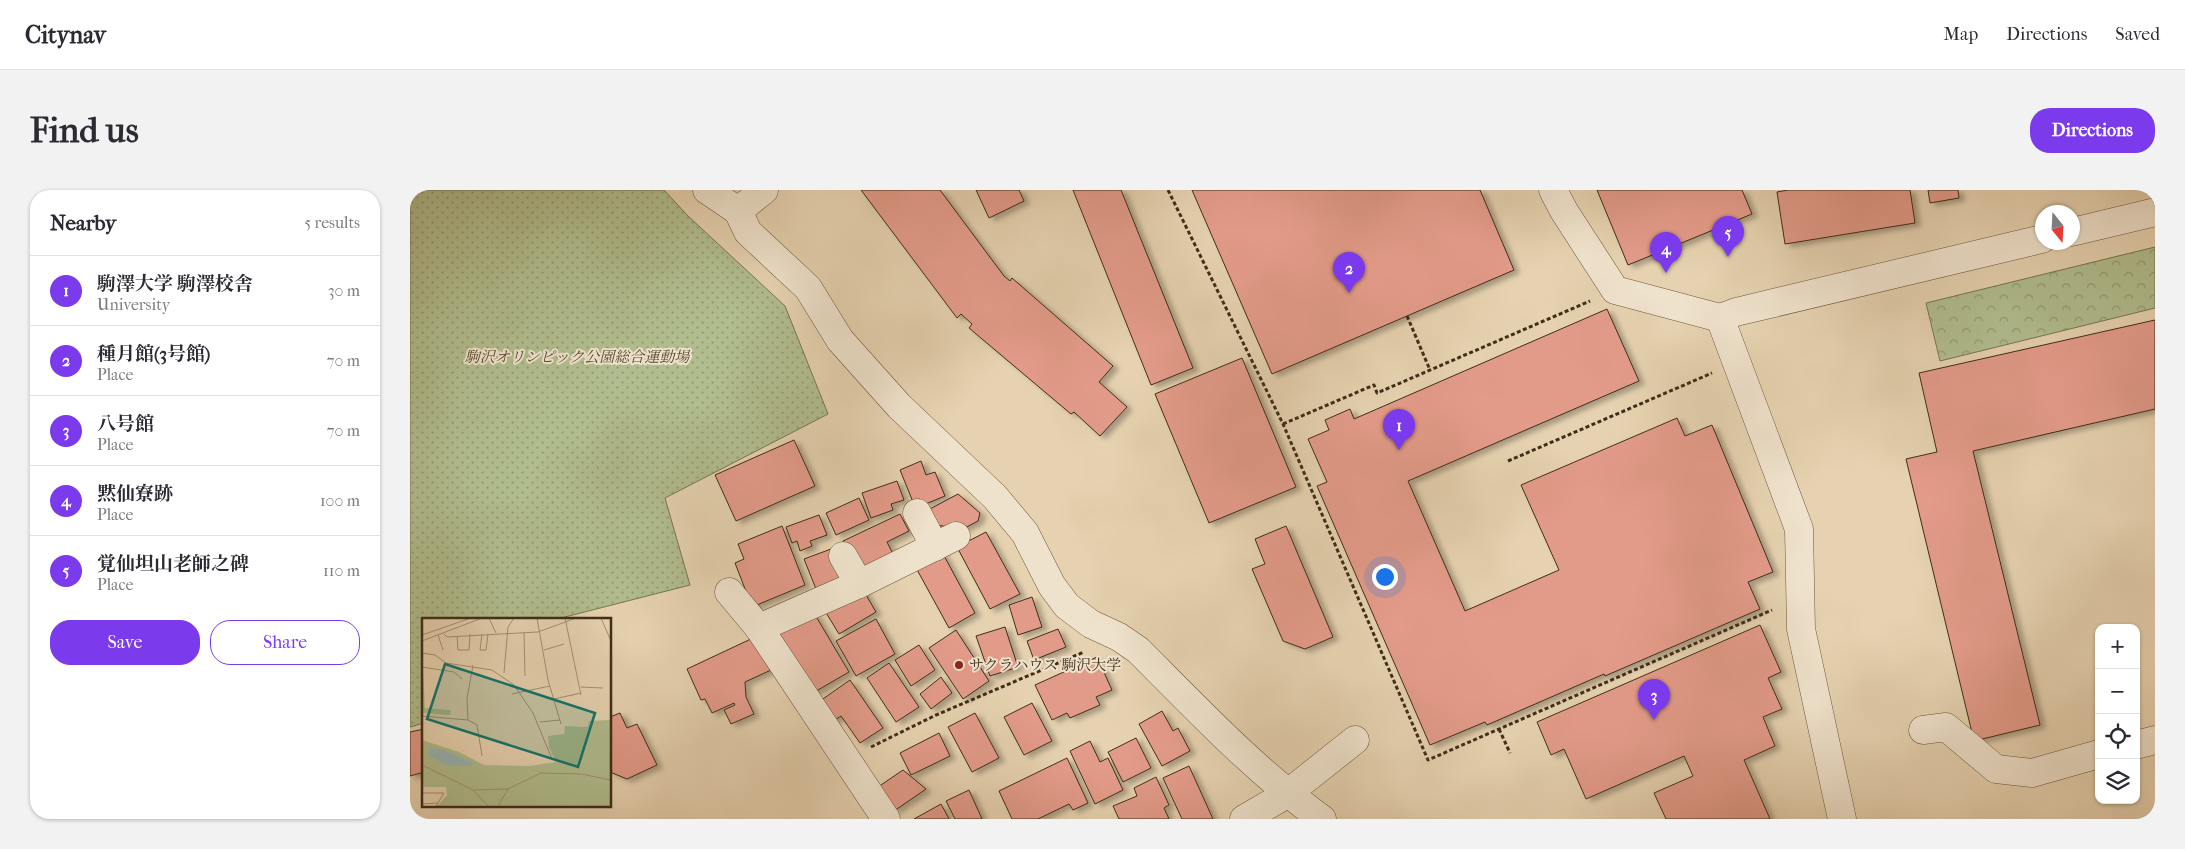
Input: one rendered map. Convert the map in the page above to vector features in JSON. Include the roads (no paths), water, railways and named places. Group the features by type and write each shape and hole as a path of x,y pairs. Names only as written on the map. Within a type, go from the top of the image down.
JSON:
{"street":[{"path":"707,190 738,210 748,232 808,288 846,348 899,406 995,496 1025,533 1052,586 1067,606 1091,624 1119,637 1138,650 1249,760 1287,794 1322,819"},
{"path":"738,210 764,190"},
{"path":"1554,190 1564,212 1615,290 1720,318 1746,310 2035,241"},
{"path":"2080,230 2155,212"},
{"path":"1720,318 1800,528 1801,629 1842,819"},
{"path":"759,628 859,584 946,542 917,513"},
{"path":"843,556 859,584"},
{"path":"729,592 759,628 886,819"},
{"path":"1923,730 1946,727 1996,770 2032,773 2095,755"},
{"path":"1244,819 1287,794 1355,740"},
{"path":"2140,744 2155,740"}],"place":[{"name":"覚仙坦山老師之碑","path":"1728,257"},
{"name":"黙仙寮跡","path":"1666,273"},
{"name":"種月館(3号館)","path":"1349,293"},
{"name":"駒澤大学 駒澤校舎","path":"1399,450"},
{"name":"サクラハウス 駒沢大学","path":"959,665"},
{"name":"八号館","path":"1654,720"}],"park label":[{"name":"駒沢オリンピック公園総合運動場","path":"577,357"}]}
